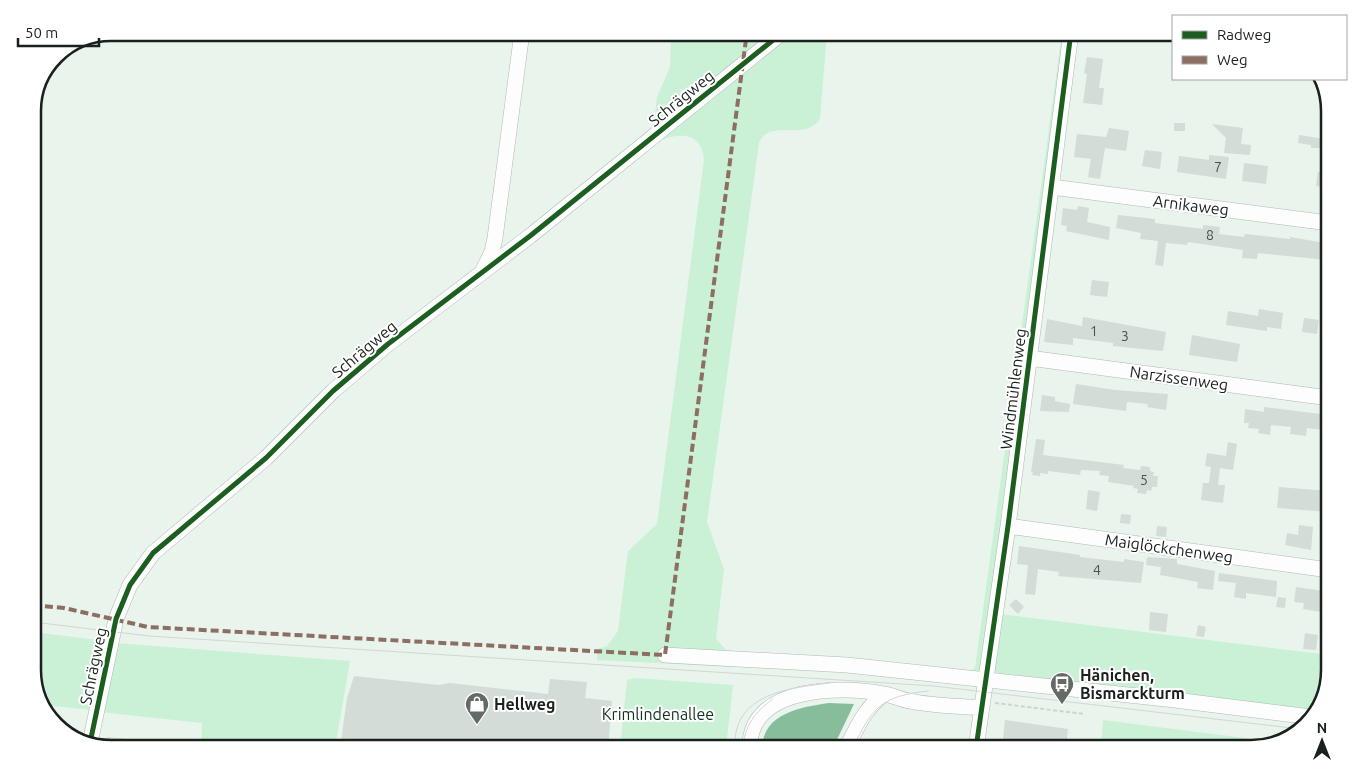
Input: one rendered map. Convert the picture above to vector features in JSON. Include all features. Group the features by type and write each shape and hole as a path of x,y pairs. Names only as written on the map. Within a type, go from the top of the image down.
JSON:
{"street":[{"path":"481,273 492,252 495,238 521,41"},
{"name":"Schrägweg","path":"91,736 116,619 130,585 153,553 266,458 333,391 374,356 773,41"},
{"name":"Windmühlenweg","path":"977,740 1008,526 1070,41"},
{"name":"Arnikaweg","path":"1052,187 1321,222"},
{"name":"Narzissenweg","path":"1030,358 1321,397"},
{"name":"Maiglöckchenweg","path":"1008,526 1321,569"},
{"path":"665,655 847,665 1175,700 1303,716"},
{"path":"750,740 755,726 764,713 780,702 799,694 826,690 884,694 909,701 983,705"},
{"path":"850,740 859,720 868,707 884,694"}],"path":[{"path":"983,705 1084,714"}],"green space":[{"name":"Krimlindenallee","path":"671,41 826,41 820,119 813,126 805,129 771,132 764,135 759,143 707,522 724,569 716,639 731,655 732,667 597,660 597,649 607,646 618,631 628,551 657,524 704,160 698,143 686,136 669,137 652,143 657,97 670,67"},
{"path":"1061,41 1066,41 983,675 969,671 975,668"},
{"path":"1001,614 1321,654 1318,688 1311,705 1304,714 993,680"},
{"path":"41,633 106,641 92,710 51,706 45,692 41,674"},
{"path":"115,643 350,661 336,740 201,740 202,723 100,712"},
{"name":"Krimlindenallee","path":"635,678 733,685 727,740 621,740 627,680"},
{"path":"1103,720 1256,739 1251,740 1102,740"}],"shaded area":[{"path":"829,703 854,704 837,740 763,740 769,727 776,719 807,707"}],"building":[{"path":"1087,57 1103,59 1099,88 1104,88 1102,105 1083,103 1087,74 1084,73"},
{"path":"1174,123 1185,123 1185,131 1174,131"},
{"path":"1212,124 1243,128 1241,144 1251,145 1250,155 1224,153 1226,138"},
{"path":"1109,128 1129,131 1126,151 1105,148 1100,179 1088,177 1091,159 1074,157 1077,134 1106,137"},
{"path":"1299,135 1321,138 1321,148 1311,148 1311,145 1298,143"},
{"path":"1145,150 1162,152 1160,169 1142,166"},
{"path":"1209,155 1229,157 1226,179 1177,172 1179,156 1209,160"},
{"path":"1244,163 1268,166 1266,184 1242,181"},
{"path":"1318,172 1321,172 1321,187 1316,186"},
{"path":"1078,206 1089,208 1087,222 1110,227 1109,240 1066,231 1067,226 1061,225 1063,208 1077,210"},
{"path":"1118,215 1155,219 1155,223 1203,229 1203,225 1220,227 1219,234 1244,237 1245,234 1290,239 1290,237 1321,242 1321,259 1258,253 1257,259 1242,258 1243,250 1188,242 1187,245 1166,243 1163,266 1155,265 1158,241 1140,239 1141,233 1116,228"},
{"path":"1092,280 1109,282 1107,297 1090,295"},
{"path":"1259,309 1283,313 1281,329 1267,327 1267,331 1226,325 1228,311 1258,316"},
{"path":"1083,317 1166,332 1163,351 1113,346 1113,343 1073,338 1073,345 1044,342 1047,319 1082,326"},
{"path":"1304,318 1319,320 1317,334 1302,332"},
{"path":"1192,335 1240,344 1237,362 1189,355"},
{"path":"1076,384 1115,390 1168,394 1166,410 1147,407 1148,404 1127,402 1126,411 1073,404"},
{"path":"1042,395 1055,397 1055,401 1070,404 1069,412 1040,411"},
{"path":"1264,407 1321,414 1321,430 1307,428 1306,436 1290,434 1291,427 1271,425 1270,435 1258,433 1259,429 1248,428 1249,423 1244,423 1245,409 1264,412"},
{"path":"1036,439 1045,440 1043,455 1124,465 1123,468 1140,470 1141,466 1150,467 1150,471 1154,472 1153,476 1158,476 1157,487 1152,487 1151,491 1147,490 1146,494 1137,493 1138,489 1133,488 1134,486 1108,482 1109,476 1099,475 1100,471 1081,470 1080,475 1048,471 1048,474 1040,473 1040,476 1032,475"},
{"path":"1228,442 1237,444 1233,470 1220,468 1218,485 1225,485 1223,503 1201,500 1203,483 1209,483 1211,467 1205,466 1207,453 1226,456"},
{"path":"1279,487 1321,490 1321,511 1277,508"},
{"path":"1088,490 1100,492 1097,511 1086,509"},
{"path":"1121,514 1131,515 1130,524 1120,523"},
{"path":"1299,525 1313,527 1311,550 1285,545 1287,533 1298,535"},
{"path":"1157,526 1167,527 1166,537 1156,536"},
{"path":"1019,546 1080,555 1080,557 1124,562 1124,559 1144,562 1141,583 1058,576 1059,572 1038,569 1035,595 1025,594 1028,565 1017,564"},
{"path":"1147,557 1177,559 1177,564 1215,571 1213,590 1197,588 1198,582 1160,575 1161,567 1146,565"},
{"path":"1219,573 1277,581 1276,597 1246,593 1246,599 1234,597 1236,583 1218,581"},
{"path":"1296,587 1321,591 1321,612 1303,609 1304,603 1294,602"},
{"path":"1278,597 1286,598 1285,608 1276,607"},
{"path":"1016,599 1024,607 1018,614 1009,605"},
{"path":"1150,612 1168,614 1166,632 1149,630"},
{"path":"1198,625 1206,627 1204,637 1196,636"},
{"path":"1305,633 1318,635 1316,650 1303,649"},
{"name":"Hellweg","path":"354,676 439,685 450,683 548,694 550,679 587,682 585,698 612,701 609,740 341,740 347,698"},
{"path":"1005,720 1068,729 1067,740 1003,740"},
{"path":"107,737 128,739 128,740 107,740"}],"tram line":[{"path":"41,623 149,636 934,686 1289,728"},
{"path":"736,740 737,730 743,715 753,705 766,697 782,691 830,683"},
{"path":"857,740 866,722 880,706 900,696 928,691"},
{"path":"744,740 748,726 756,714 773,699"}],"marked path":[{"path":"41,606 64,608 148,627 665,655 746,41"}],"cycle path":[{"path":"91,736 116,619 130,585 153,553 266,458 333,391 388,344 530,236 772,41"},
{"path":"977,740 1008,526 1070,41"}],"place":[{"name":"Hänichen, Bismarckturm","path":"1062,705"},
{"name":"Hellweg","path":"477,725"}]}
